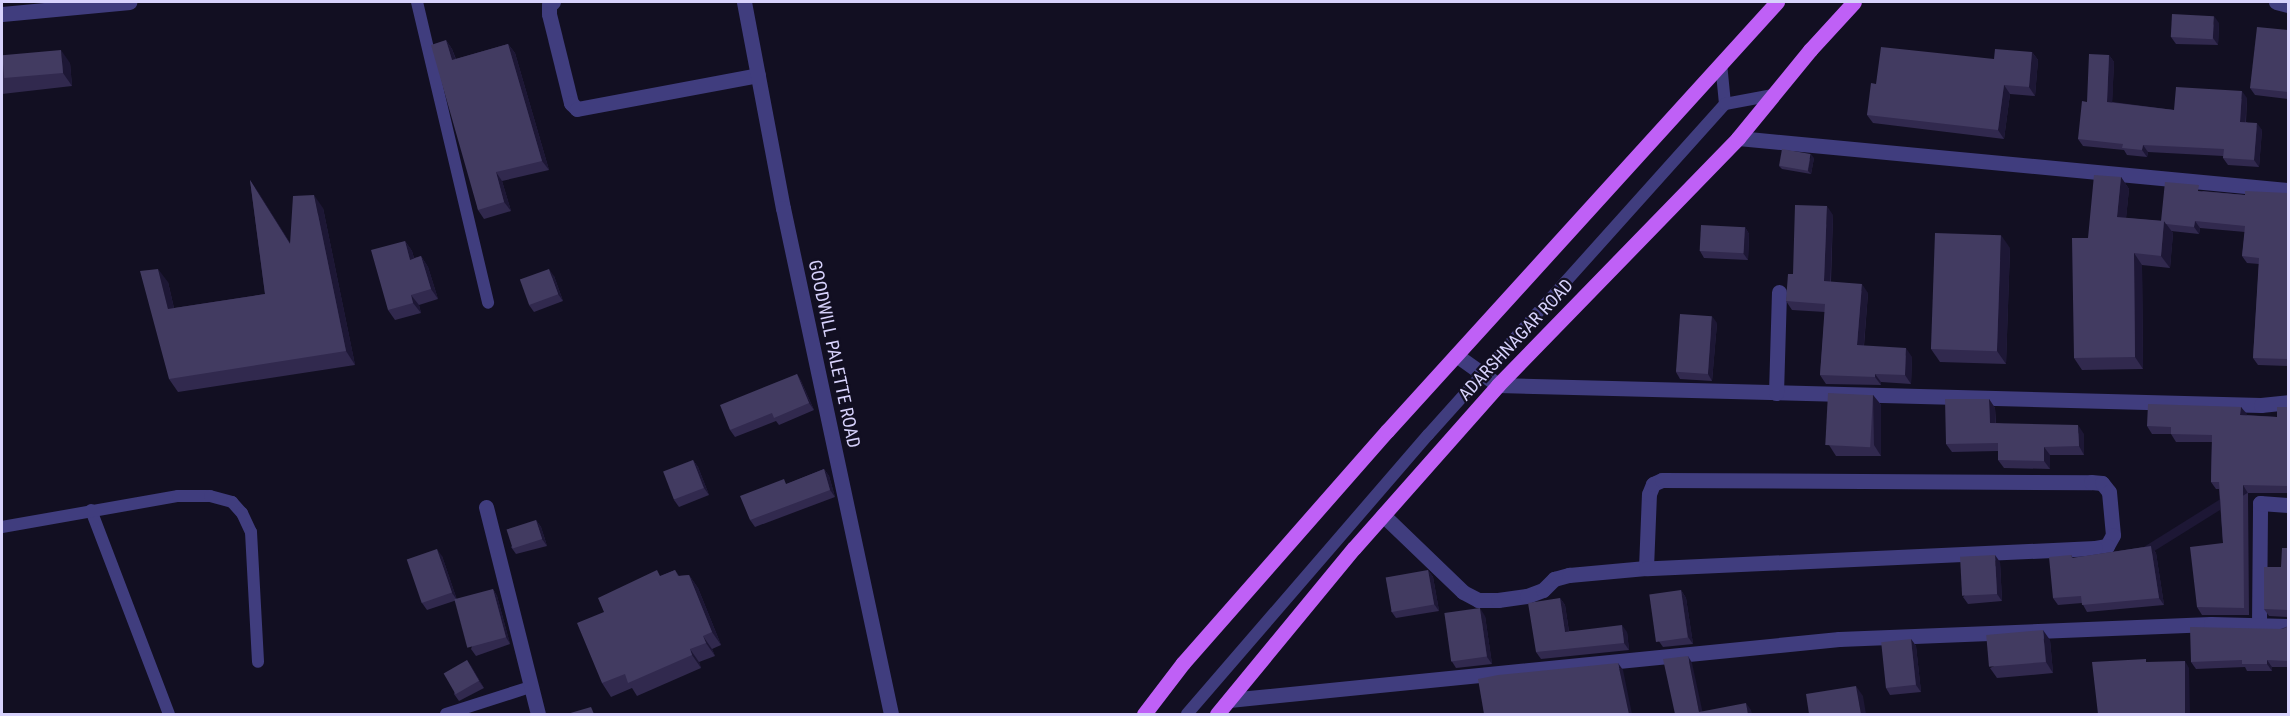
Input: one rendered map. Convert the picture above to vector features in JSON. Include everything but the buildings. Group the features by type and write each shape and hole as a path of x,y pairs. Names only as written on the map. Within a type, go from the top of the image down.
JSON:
{"main road":[{"name":"ADARSHNAGAR ROAD","path":"1144,714 1183,663 1456,355 1777,2"},
{"name":"ADARSHNAGAR ROAD","path":"1217,714 1383,515 1498,386 1738,138 1773,94 1854,2"}],"street":[{"path":"2,14 58,5 129,2"},
{"path":"553,2 549,5 549,14 571,103 577,109 758,75"},
{"name":"GOODWILL PALETTE ROAD","path":"744,2 783,208 891,714"},
{"path":"2276,2 2289,5"},
{"path":"1738,138 2289,190"},
{"path":"1776,393 1779,292"},
{"path":"1456,355 1498,386 2262,405 2289,402"},
{"path":"1383,515 1463,592 1478,600 1527,596 1543,590 1554,579 1569,575 1646,568 2095,548 2106,546 2113,535 2109,492 2102,483 2091,482 1662,480 1653,484 1649,494 1646,568"},
{"path":"2259,625 2260,503 2289,505"},
{"path":"486,507 538,714"},
{"path":"1229,700 1839,639 2211,624 2289,626"}],"lane":[{"path":"417,2 488,303"},
{"path":"1721,63 1725,104"},
{"path":"1187,714 1483,374 1725,104 1773,94"},
{"path":"2,527 178,496 210,496 232,502 242,513 251,532 258,662"},
{"path":"91,510 169,714"},
{"path":"446,714 530,687"}]}
